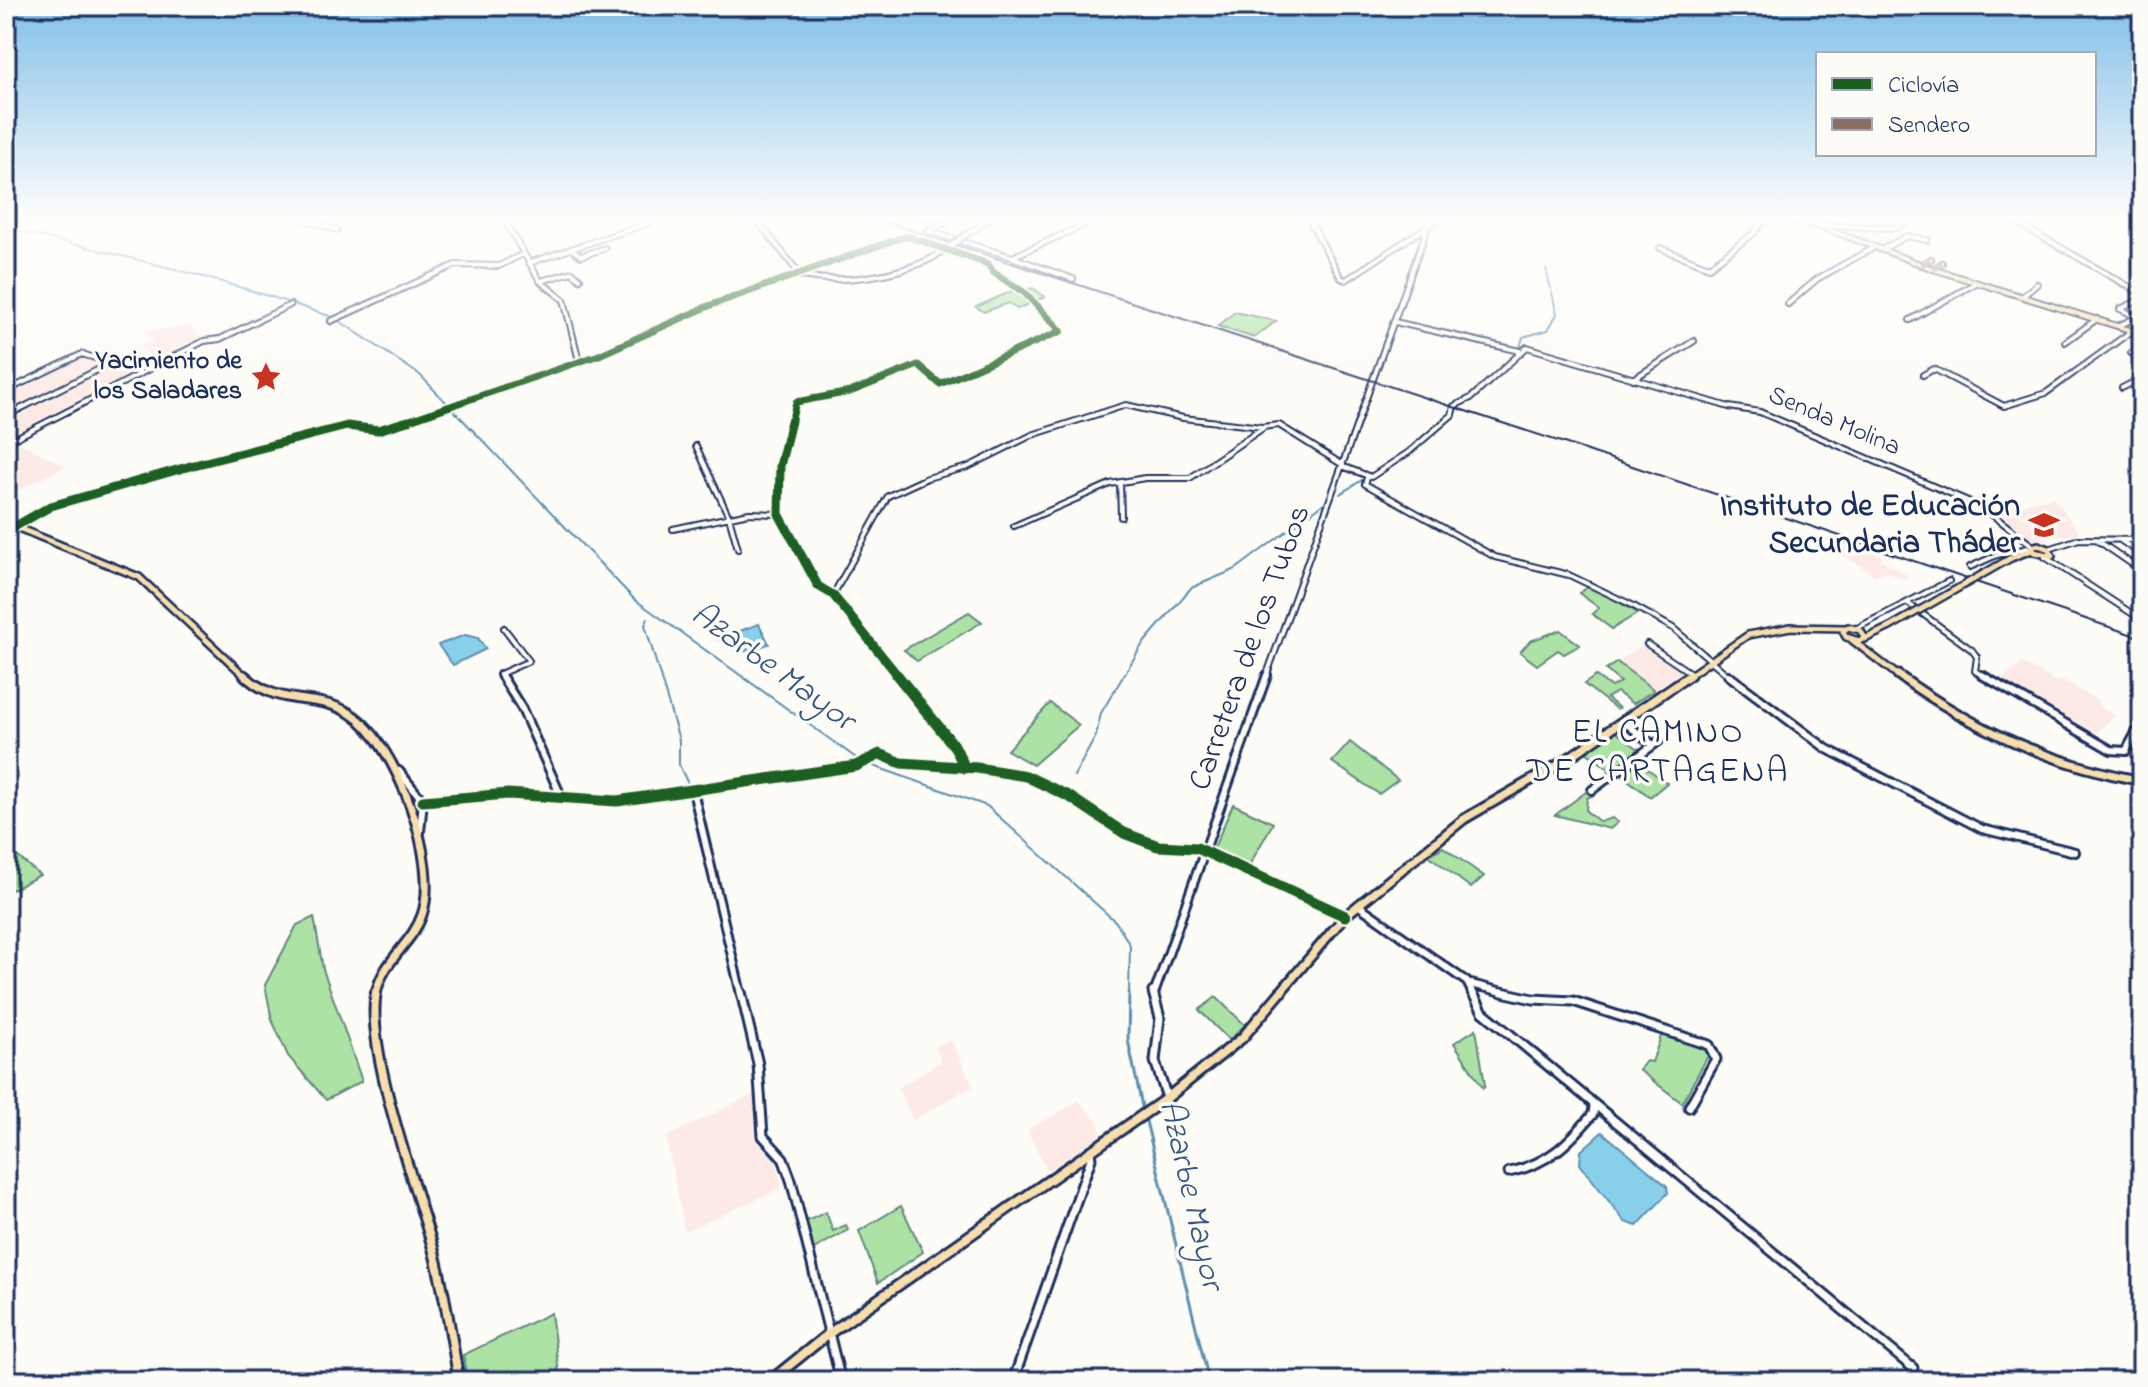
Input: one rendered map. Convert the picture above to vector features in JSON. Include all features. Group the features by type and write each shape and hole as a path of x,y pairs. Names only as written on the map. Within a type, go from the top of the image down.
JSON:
{"main road":[{"path":"1976,283 2097,319 2136,335"},
{"path":"10,525 139,577 260,690 283,699 340,709 355,716 371,732 387,762 419,840 429,881 429,900 421,919 382,970 375,1012 392,1104 443,1286 459,1381"},
{"path":"1852,640 1890,627 2035,547 2052,546"},
{"path":"2045,556 2052,546"},
{"path":"2035,547 2045,556"},
{"path":"2014,557 2045,556"},
{"path":"770,1381 827,1335 1167,1098 1242,1038 1345,916 1464,819 1561,763 1711,657 1763,629 1814,628 1846,630 1861,635 1882,665"},
{"path":"1846,630 1852,640 1882,665 1943,709 2005,742 2071,766 2142,781"}],"street":[{"path":"331,321 415,283"},
{"path":"542,283 564,300 579,361"},
{"path":"10,525 51,506 347,426 378,430 579,361 711,305 774,283"},
{"path":"965,768 955,747 833,595 818,586 779,514 780,466 796,402 850,392 918,365 940,384 1061,331 1025,293 1009,283"},
{"name":"Carretera de los Tubos","path":"1167,1098 1155,1061 1160,1018 1153,991 1409,283"},
{"path":"1788,304 1813,283"},
{"path":"1910,320 1976,283"},
{"path":"2119,283 2142,296 2120,309 2137,317 2142,325"},
{"path":"2023,296 2037,284"},
{"path":"6,443 204,341 220,339 290,305"},
{"path":"2117,326 2137,317"},
{"path":"2065,342 2097,319"},
{"name":"Senda Molina","path":"1395,322 1523,349 1729,407 1760,412 1967,500 2000,518 2035,547"},
{"path":"1923,375 1934,369 2004,406 2046,393 2136,335"},
{"path":"1633,379 1694,341"},
{"path":"2131,353 2142,346"},
{"path":"1523,349 1497,376 1454,406 1452,415 1409,452 1367,478 1365,484 1495,557 1578,579 1673,628 1711,657 1755,698 1827,749 1990,833 2075,852"},
{"path":"6,391 82,354 141,373"},
{"path":"6,416 111,363"},
{"path":"2122,388 2142,378"},
{"path":"833,595 888,496 927,478 968,467 1032,435 1126,405 1183,418 1265,427 1279,425 1367,478"},
{"path":"1014,526 1120,482 1190,478 1265,427"},
{"path":"696,446 729,517 738,549"},
{"path":"1120,482 1123,501 1121,517"},
{"path":"673,529 729,517 779,514"},
{"path":"2096,539 2142,571"},
{"path":"2052,546 2096,539 2140,542"},
{"path":"2119,540 2142,555"},
{"path":"1970,567 1988,558 2035,547"},
{"path":"2045,556 2142,620"},
{"path":"1846,630 1909,604 1949,581"},
{"path":"1909,604 1972,650 1977,657 1975,671 2111,750 2126,751 2142,722"},
{"path":"1861,635 1869,621"},
{"path":"504,628 529,661 500,674 522,709 561,796"},
{"path":"1647,644 1689,672"},
{"path":"1592,790 1656,743 1622,720"},
{"path":"423,801 494,794 561,796 601,802 861,765 871,756 880,754 901,763 1026,776 1078,802 1124,833 1158,846 1205,851 1345,916"},
{"path":"387,762 423,801 419,840"},
{"path":"693,791 758,1064 763,1136 783,1158 791,1180 827,1335 841,1381"},
{"path":"1357,905 1469,984 1533,999 1573,1001 1709,1045 1716,1059 1689,1107"},
{"path":"1469,984 1483,1012 1913,1368"},
{"path":"1509,1172 1541,1164 1559,1154 1593,1114 1594,1105"},
{"path":"1013,1381 1091,1159 1090,1150"}],"shaded area":[{"path":"190,326 202,337 154,362 140,346 154,340 145,331"},
{"path":"85,352 142,368 15,441 67,466 6,496 6,389"},
{"name":"Instituto de Educación Secundaria Tháder","path":"2053,497 2080,533 2033,541 1995,511"},
{"path":"1823,536 1883,556 1881,559 1908,576 1904,579 1885,571 1875,576 1820,539"},
{"path":"1644,644 1683,671 1654,690 1617,662"},
{"path":"2022,663 2057,682 2061,679 2099,701 2097,704 2115,716 2091,737 1998,683"},
{"path":"951,1040 973,1086 913,1120 898,1088 941,1061 935,1046"},
{"path":"754,1094 754,1126 777,1166 782,1188 685,1231 666,1137"},
{"path":"1079,1101 1099,1123 1100,1135 1048,1171 1027,1130"}],"green space":[{"path":"1033,288 1045,297 1017,309 1009,303 984,312 976,307 1017,289 1021,292"},
{"path":"1235,312 1276,321 1254,338 1218,326"},
{"path":"1590,586 1638,613 1612,629 1592,614 1599,608 1579,593"},
{"path":"969,612 982,622 917,661 904,650"},
{"path":"1560,630 1580,645 1564,654 1558,650 1537,665 1520,652 1530,641"},
{"path":"1617,662 1654,690 1633,704 1617,692 1607,698 1619,708 1616,709 1584,684 1596,676 1611,687 1620,682 1606,670"},
{"path":"1050,703 1079,725 1033,765 1007,750"},
{"path":"1616,732 1641,751 1613,772 1586,752"},
{"path":"1350,742 1398,780 1379,794 1332,762"},
{"path":"1637,761 1667,783 1650,797 1620,774"},
{"path":"1590,789 1596,794 1587,798 1586,811 1600,822 1612,818 1618,822 1610,829 1555,815"},
{"path":"1233,804 1273,823 1250,864 1243,864 1213,850"},
{"path":"1443,847 1484,876 1471,888 1428,855"},
{"path":"6,854 18,857 40,875 6,893"},
{"path":"314,917 323,969 362,1081 326,1100 288,1056 272,1020 265,985 297,925"},
{"path":"1216,997 1245,1025 1229,1040 1199,1010"},
{"path":"1476,1029 1485,1085 1483,1088 1454,1043"},
{"path":"1662,1033 1710,1052 1682,1103 1639,1070 1646,1061 1652,1062"},
{"path":"901,1206 923,1252 878,1283 859,1231"},
{"path":"826,1212 833,1231 846,1225 848,1230 812,1250 805,1222"},
{"path":"551,1313 560,1381 467,1381 463,1355"}],"water":[{"path":"759,624 769,644 739,653 718,639"},
{"path":"465,635 478,638 486,649 453,665 438,645"},
{"path":"1602,1132 1667,1186 1668,1193 1637,1226 1625,1222 1580,1164 1581,1151"}],"waterway":[{"name":"Azarbe Mayor","path":"224,283 332,317"},
{"path":"1520,348 1523,337 1548,330 1557,314 1549,283"},
{"name":"Azarbe Mayor","path":"338,320 420,375 634,599 859,760"},
{"path":"1508,362 1517,352"},
{"path":"1429,432 1450,414 1453,405"},
{"path":"1371,474 1386,465"},
{"path":"1340,494 1362,480"},
{"path":"1074,776 1096,736 1101,713 1142,645 1191,588 1236,569 1327,501"},
{"path":"648,618 645,625 679,740 679,765 690,788"},
{"name":"Azarbe Mayor","path":"865,763 987,806 1116,922 1130,945 1129,994"},
{"path":"697,822 716,901"},
{"name":"Azarbe Mayor","path":"1129,992 1128,1040 1143,1111"},
{"path":"754,1063 759,1139 783,1167"},
{"name":"Azarbe Mayor","path":"1145,1117 1209,1381"},
{"path":"787,1181 825,1334"},
{"path":"827,1340 836,1381"}],"railway":[{"path":"1072,283 1567,444 2142,638"}],"marked path":[{"path":"2132,320 2142,325"}],"cycle path":[{"path":"14,527 51,506 194,465 347,426 378,430 420,417 599,355 711,305 774,283"},
{"path":"965,768 955,747 833,595 818,586 779,514 780,466 796,402 850,392 918,365 940,384 1061,331 1025,293 1009,283"},
{"path":"423,801 508,794 617,801 856,766 880,754 901,763 977,768 1026,776 1070,797 1124,833 1158,846 1197,848 1345,916"}],"place":[{"name":"Yacimiento de los Saladares","path":"266,377"},
{"name":"Instituto de Educación Secundaria Tháder","path":"2044,525"}],"district":[{"name":"EL CAMINO DE CARTAGENA","path":"1658,754"}]}
